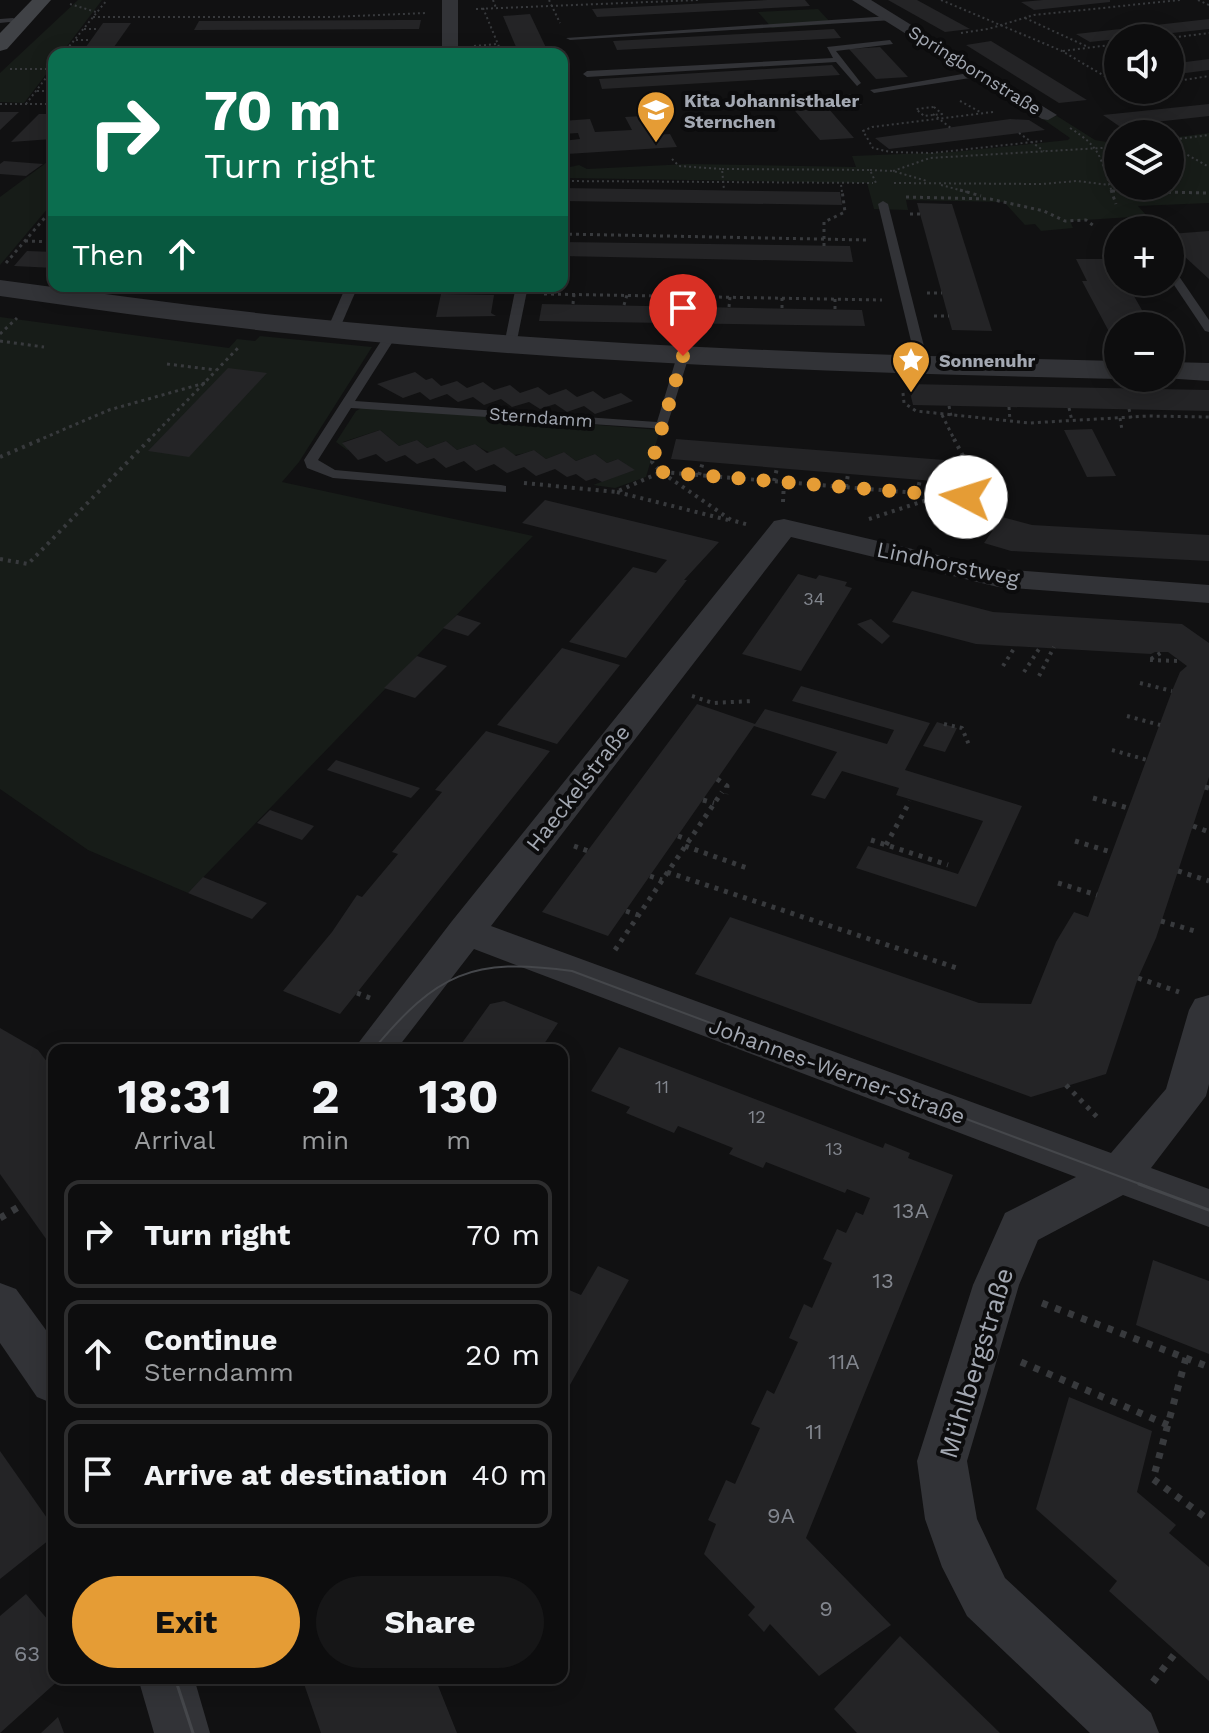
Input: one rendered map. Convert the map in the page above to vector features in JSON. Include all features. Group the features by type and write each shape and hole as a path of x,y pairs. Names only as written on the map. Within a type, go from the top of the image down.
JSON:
{"main road":[{"path":"0,9 8,0"},
{"path":"0,45 42,0"}],"street":[{"name":"Springbornstraße","path":"860,0 1027,106 1048,115"},
{"path":"449,6 450,48"},
{"path":"0,288 333,330 510,345 923,366 1104,370"},
{"path":"1184,371 1209,372"},
{"name":"Lindhorstweg","path":"774,521 998,578 1209,594"},
{"name":"Haeckelstraße","path":"378,1044 774,521"},
{"name":"Johannes-Werner-Straße","path":"465,931 1209,1208"},
{"name":"Mühlbergstraße","path":"1131,1733 986,1597 956,1533 942,1461 996,1285 1021,1227 1118,1176 1185,1096 1202,1004"},
{"path":"0,1304 48,1372"},
{"path":"168,1684 182,1733"}],"lane":[{"path":"570,38 890,18"},
{"path":"0,21 10,20 21,25"},
{"path":"857,83 835,60 830,49 890,42"},
{"path":"587,74 835,60"},
{"path":"874,90 980,74"},
{"path":"883,204 923,366"},
{"path":"333,330 349,292"},
{"path":"510,345 521,292"},
{"path":"1184,292 1209,329"},
{"path":"391,335 311,460 317,469 333,474 501,489"},
{"path":"662,426 683,356"},
{"name":"Sterndamm","path":"347,404 662,426"}],"path":[{"path":"68,48 107,0"},
{"path":"493,0 496,8"},
{"path":"549,0 559,22"},
{"path":"646,3 652,0"},
{"path":"93,17 330,17 449,6 496,8 698,0"},
{"path":"941,0 1062,51 1104,76"},
{"path":"925,39 1000,25 1024,17 1180,0"},
{"path":"1198,0 1209,5"},
{"path":"70,4 96,12"},
{"path":"483,8 500,48"},
{"path":"1024,17 1088,47"},
{"path":"83,29 99,29"},
{"path":"1184,36 1209,33"},
{"path":"75,40 91,40"},
{"path":"1062,51 1104,45"},
{"path":"1,69 48,68"},
{"path":"26,104 48,76"},
{"path":"1184,80 1209,76"},
{"path":"36,91 48,91"},
{"path":"952,95 983,114"},
{"path":"0,104 48,104"},
{"path":"934,107 942,114 933,114 924,116 916,109 934,107"},
{"path":"996,112 872,127 863,131 873,148 885,152 1048,140"},
{"path":"933,114 952,129"},
{"path":"1048,115 1092,142 1104,170"},
{"path":"1019,133 1044,151"},
{"path":"1184,140 1209,135"},
{"path":"893,171 930,158 1104,148"},
{"path":"1184,152 1209,167"},
{"path":"672,159 679,166 722,169 893,171 1044,211 1065,221 1086,220 1094,226"},
{"path":"722,169 724,190"},
{"path":"870,170 877,190"},
{"path":"568,181 841,185 1042,184 1077,181 1104,184"},
{"path":"588,181 588,188"},
{"path":"633,189 634,182"},
{"path":"679,189 680,182"},
{"path":"770,184 771,191"},
{"path":"818,185 818,191"},
{"path":"824,246 824,222 845,212 841,185"},
{"path":"1184,192 1209,193"},
{"path":"899,197 990,199"},
{"path":"0,270 48,214"},
{"path":"568,234 893,241"},
{"path":"579,242 581,235"},
{"path":"629,243 631,236"},
{"path":"678,236 679,244"},
{"path":"727,237 728,244"},
{"path":"777,238 777,245"},
{"path":"25,241 48,242"},
{"path":"548,292 907,301"},
{"path":"573,304 574,294"},
{"path":"624,305 627,295"},
{"path":"678,306 679,296"},
{"path":"729,307 730,297"},
{"path":"782,298 782,308"},
{"path":"835,299 835,309"},
{"path":"0,341 44,347"},
{"path":"0,559 28,564 239,347"},
{"path":"167,364 217,371"},
{"path":"0,457 109,410 205,383"},
{"path":"902,389 904,403 916,411 951,416 1010,421 1209,417"},
{"path":"949,406 951,416"},
{"path":"1009,407 1010,421"},
{"path":"1069,408 1072,421"},
{"path":"1129,409 1131,418"},
{"path":"1188,411 1188,417"},
{"path":"942,415 970,469 966,497"},
{"path":"1120,418 1122,430"},
{"path":"662,426 652,462 661,472 731,520"},
{"path":"699,475 703,462"},
{"path":"774,481 777,468"},
{"path":"616,492 661,472 966,497 984,504"},
{"path":"846,487 848,474"},
{"path":"917,493 920,480"},
{"path":"501,489 520,483 616,492 731,520 774,521 784,482"},
{"path":"858,525 895,508 944,495"},
{"path":"1003,666 1015,647"},
{"path":"1039,676 1054,647"},
{"path":"1024,672 1039,649"},
{"path":"1162,652 1150,660 1179,661"},
{"path":"1140,683 1172,691"},
{"path":"691,696 713,703 753,701"},
{"path":"1127,716 1160,725"},
{"path":"944,724 962,728 969,745"},
{"path":"1112,750 1147,760"},
{"path":"594,981 714,803 724,793 727,786 717,779"},
{"path":"1093,798 1128,808"},
{"path":"703,800 714,803"},
{"path":"886,845 910,801"},
{"path":"1193,826 1209,832"},
{"path":"678,836 689,840"},
{"path":"871,840 948,865"},
{"path":"1075,841 1111,852"},
{"path":"685,846 747,868"},
{"path":"1178,871 1209,881"},
{"path":"667,872 960,969"},
{"path":"650,876 662,880"},
{"path":"1058,883 1097,895"},
{"path":"626,911 638,915"},
{"path":"1161,921 1198,932"},
{"path":"1138,978 1202,1004"},
{"path":"1066,1085 1098,1118"},
{"path":"0,1218 22,1205"},
{"path":"1042,1303 1209,1367"},
{"path":"1186,1358 1153,1479 1209,1520"},
{"path":"1021,1362 1168,1425"},
{"path":"1153,1682 1176,1652"}],"shaded area":[{"path":"78,0 102,0 66,48 48,48 48,72 24,103 0,102 0,73"},
{"path":"818,9 832,24 772,28 758,12"},
{"path":"1057,116 1095,140 1104,142 1104,200 1184,200 1184,136 1209,133 1209,203 1138,206 1147,216 1104,216 1104,219 1070,221 1073,228 1041,231 1035,224 1025,225 1004,202 906,200 908,210 874,209 867,183 568,178 570,167 579,165 587,169 688,164 856,167 852,156 952,152 1070,138 1040,117"},
{"path":"48,161 48,208 0,265 0,197"},
{"path":"0,317 229,348 237,339 255,341 260,336 372,347 299,462 282,482 533,536 188,893 88,850 0,789"},
{"path":"365,406 660,430 646,477 615,488 593,485 634,470 618,459 607,463 595,454 576,461 564,452 546,459 534,450 503,455 475,444 457,450 446,441 427,448 417,440 399,446 380,430 343,442 351,449 347,450 336,442 356,411"}],"building":[{"path":"805,0 810,6 597,17 592,9"},
{"path":"888,0 917,0 970,29 945,32"},
{"path":"1021,2 1110,2 1034,10"},
{"path":"530,14 546,48 516,48 503,16"},
{"path":"1209,19 1209,29 1184,32 1184,24 1165,24"},
{"path":"421,20 419,29 194,30 199,21"},
{"path":"103,23 131,23 113,48 85,48"},
{"path":"834,29 841,38 617,50 613,41"},
{"path":"1104,31 1104,40 1090,42 1076,34"},
{"path":"991,41 1087,100 1059,103 966,45"},
{"path":"880,47 908,77 876,79 849,49"},
{"path":"1209,59 1209,70 1184,73 1184,62"},
{"path":"832,65 840,75 602,89 599,79"},
{"path":"851,94 862,105 828,108 854,138 820,140 784,98"},
{"path":"1209,104 1209,116 1173,120 1110,120 1103,115"},
{"path":"0,112 19,112 0,130"},
{"path":"39,114 48,114 48,139 11,142"},
{"path":"660,115 667,128 650,129 653,135 670,134 677,147 568,154 568,140 580,139 578,133 568,134 568,121 590,119 595,132 632,130 625,117"},
{"path":"1010,119 1029,120 1045,130 889,149 875,138"},
{"path":"4,161 43,164 26,176 0,174 0,164"},
{"path":"568,188 840,192 842,205 568,201"},
{"path":"917,203 952,204 992,331 952,330"},
{"path":"1209,231 1209,279 1184,256 1184,233"},
{"path":"568,242 850,246 853,262 568,256"},
{"path":"27,251 48,252 48,268 14,266"},
{"path":"1076,259 1104,259 1104,296 1134,296 1143,312 1104,312 1104,322 1082,281 1087,281"},
{"path":"441,294 494,295 491,313 496,316 436,317"},
{"path":"542,304 862,310 865,326 539,321"},
{"path":"228,368 267,373 189,457 148,451"},
{"path":"415,372 426,380 432,378 441,386 457,381 467,388 483,382 494,390 510,385 520,393 538,387 549,395 566,389 577,397 593,391 604,399 621,393 633,401 595,414 584,406 567,412 555,404 540,409 529,402 512,407 501,399 484,405 473,397 458,402 447,394 430,400 420,392 403,398 377,384"},
{"path":"908,384 1104,388 1104,392 1209,390 1209,411 913,405"},
{"path":"1092,429 1116,476 1087,477 1064,430"},
{"path":"380,430 399,446 417,440 427,448 446,441 457,450 475,444 487,453 504,447 516,456 534,450 546,459 564,452 576,461 595,454 607,463 618,459 635,470 602,482 595,478 586,481 576,474 567,477 555,469 536,476 524,467 507,473 494,464 476,471 464,461 446,468 434,458 417,464 405,455 386,462 376,454 358,460 342,443"},
{"path":"676,439 957,461 957,483 671,459"},
{"path":"545,500 719,542 684,580 687,580 626,658 569,642 633,567 656,573 667,560 522,523"},
{"path":"1002,517 1032,525 1209,535 1209,561 1011,551 984,543"},
{"path":"798,574 847,582 845,586 852,588 801,671 742,654"},
{"path":"912,591 993,612 1182,624 1209,643 1209,777 1156,938 1138,978 1106,1074 1031,1097 695,974 730,917 979,1003 1031,1004 1056,942 1074,912 1088,917 1172,691 1180,672 1187,666 1168,652 1151,654 976,644 892,622"},
{"path":"457,615 481,623 468,636 443,628"},
{"path":"871,619 890,636 882,644 857,624"},
{"path":"562,648 620,665 557,744 497,725"},
{"path":"417,656 447,666 415,698 384,688"},
{"path":"801,686 930,723 905,770 1022,806 976,907 856,868 868,846 958,874 983,821 896,795 899,788 842,771 825,799 811,795 837,752 754,726 608,936 542,912 697,704 755,724 765,709 887,744 894,730 792,701"},
{"path":"937,722 957,728 945,752 923,746"},
{"path":"486,731 550,751 340,1014 283,991 332,932 357,895 362,897 398,854 392,852 442,792 435,790"},
{"path":"336,760 420,788 411,798 327,770"},
{"path":"270,810 314,826 302,840 257,823"},
{"path":"203,877 267,903 252,919 188,893"},
{"path":"504,1001 558,1023 544,1044 461,1044 490,1004"},
{"path":"0,1028 38,1050 48,1063 48,1242 0,1174"},
{"path":"619,1047 883,1148 885,1143 910,1153 908,1158 953,1175 806,1538 891,1625 819,1676 770,1624 764,1632 748,1615 755,1607 704,1554 716,1524 708,1520 726,1480 735,1484 760,1428 751,1424 767,1390 774,1394 798,1342 789,1338 804,1304 812,1308 832,1263 823,1259 837,1229 846,1233 856,1212 863,1215 870,1198 847,1189 845,1193 766,1162 763,1168 729,1154 733,1148 678,1126 674,1133 626,1113 630,1107 591,1091"},
{"path":"1153,1260 1209,1281 1209,1354 1136,1325"},
{"path":"598,1266 629,1280 568,1388 568,1290 581,1295"},
{"path":"1069,1397 1152,1431 1137,1492 1176,1525 1169,1533 1209,1567 1209,1681 1109,1591 1117,1581 1036,1509"},
{"path":"0,1451 48,1519 48,1541 0,1579"},
{"path":"26,1594 48,1620 48,1684 54,1684 0,1733 0,1616"},
{"path":"900,1636 1000,1733 857,1733 834,1709"},
{"path":"304,1684 437,1684 457,1733 321,1733"},
{"path":"58,1717 64,1733 41,1733"}],"tram line":[{"path":"378,1044 417,1003 459,976 508,967 572,971 1145,1186"},
{"path":"1139,1184 1209,1210"},
{"path":"177,1684 193,1733"}],"place":[{"name":"Kita Johannisthaler Sternchen","path":"656,144"},
{"name":"Sonnenuhr","path":"911,394"}],"route":[{"path":"683,356 652,462 661,472 966,497"}]}
